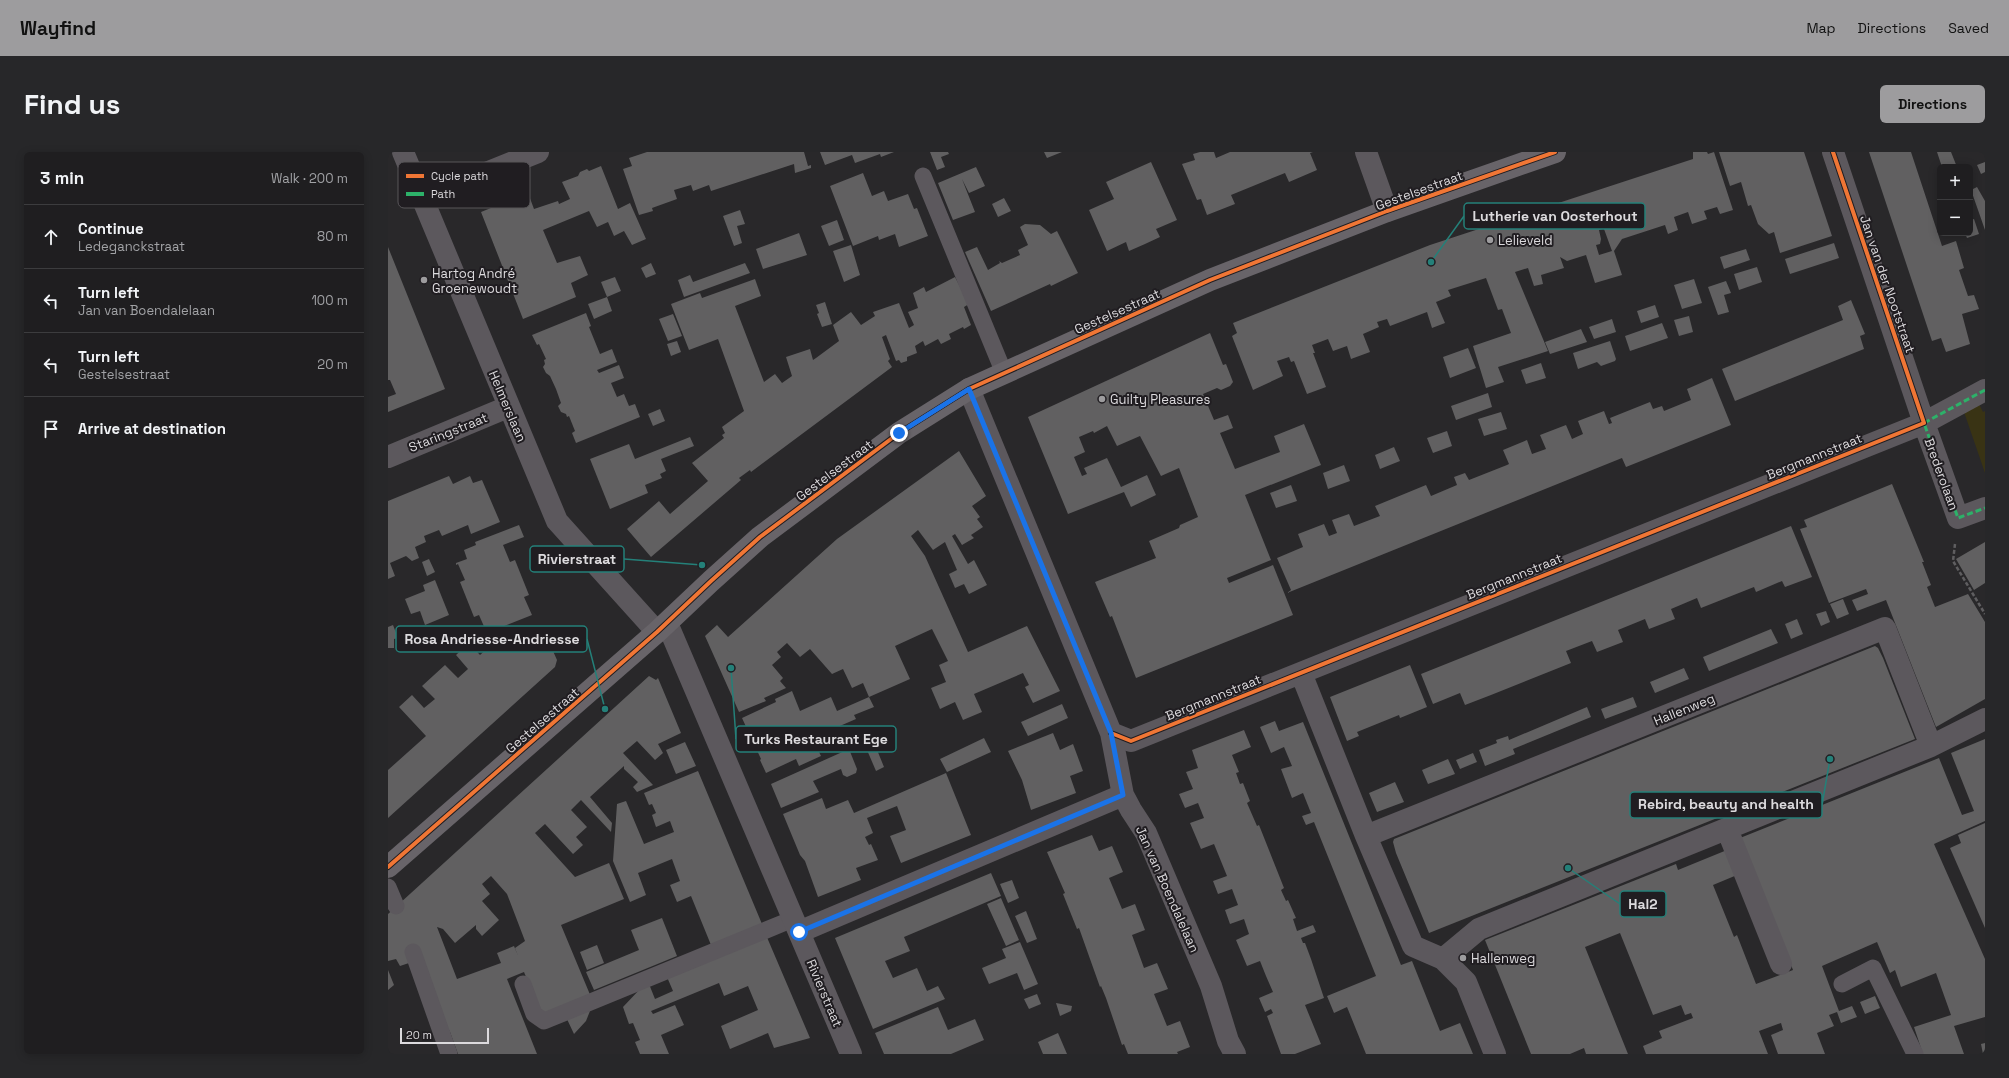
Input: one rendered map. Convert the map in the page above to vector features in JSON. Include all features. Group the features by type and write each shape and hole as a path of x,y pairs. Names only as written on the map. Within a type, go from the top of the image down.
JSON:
{"street":[{"name":"Helmerslaan","path":"403,152 407,162"},
{"path":"513,162 538,152"},
{"path":"1366,152 1387,211"},
{"name":"Gestelsestraat","path":"388,867 662,628 760,538 899,433 969,389 1210,280 1387,211 1555,152"},
{"name":"Jan van der Nootstraat","path":"1833,152 1924,422"},
{"name":"Helmerslaan","path":"426,208 557,521 662,628"},
{"name":"Jan van Boendalelaan","path":"969,389 1111,733 1123,795 1146,833 1211,986 1228,1041 1235,1054"},
{"name":"Brederolaan","path":"1985,390 1924,422 1958,518 1985,508"},
{"name":"Staringstraat","path":"388,456 508,407"},
{"name":"Bergmannstraat","path":"1111,733 1131,741 1924,422"},
{"name":"Rivierstraat","path":"662,628 796,926 851,1054"},
{"name":"Hallenweg","path":"1366,836 1885,628 1931,746"},
{"path":"1301,673 1366,836 1413,946 1443,959 1466,982 1495,1054"},
{"path":"1443,959 1479,930 1931,746 1985,719"},
{"path":"796,926 1123,795"},
{"path":"1727,829 1781,964"}],"lane":[{"path":"923,176 1004,373"},
{"path":"388,887 396,906"},
{"path":"523,984 534,1014 544,1021 796,926"},
{"path":"413,952 449,1054"},
{"path":"1842,984 1873,968 1915,1054"}],"path":[{"path":"1958,518 1953,561 1985,614"}],"shaded area":[{"path":"1979,404 1983,412 1985,411 1985,473 1964,412"}],"building":[{"path":"647,152 804,152 808,166 811,165 811,168 795,173 794,164 711,191 709,185 693,191 691,185 674,190 677,199 652,208 653,211 639,215 623,169 632,166 629,158"},
{"path":"820,152 894,152 881,157 880,154 855,163 852,155 825,165"},
{"path":"930,152 948,152 949,154 941,157 945,167 937,170"},
{"path":"1044,152 1062,152 1047,158"},
{"path":"1200,152 1214,152 1216,158 1230,152 1313,152 1310,153 1317,170 1289,182 1285,173 1231,195 1235,204 1207,215 1201,199 1197,200 1182,164 1195,160 1193,154"},
{"path":"1693,152 1707,152 1708,154 1714,152 1733,210 1720,214 1717,207 1704,211 1707,219 1692,224 1688,212 1674,217 1678,230 1668,234 1665,225 1622,239 1614,251 1622,275 1595,283 1586,255 1567,261 1560,257 1564,268 1541,275 1543,284 1534,286 1528,268 1515,272 1548,351 1498,367 1504,382 1486,388 1473,346 1511,333 1502,309 1498,310 1486,278 1448,290 1451,296 1436,302 1445,323 1432,328 1427,312 1390,326 1387,319 1377,322 1379,327 1363,334 1370,352 1351,359 1347,346 1333,351 1328,339 1312,345 1315,353 1313,353 1326,387 1307,394 1294,361 1291,362 1289,357 1277,361 1283,376 1253,390 1232,336 1237,333 1233,323 1430,245 1693,159","holes":["1604,229 1612,251 1599,255 1596,245 1600,244 1601,239 1599,230"]},
{"path":"1719,152 1804,152 1832,236 1780,253 1774,232 1769,234 1758,224 1751,205 1748,206 1741,182 1730,186"},
{"path":"1869,152 1911,152 1937,231 1937,236 1939,236 1942,246 1956,241 1964,268 1959,270 1968,296 1974,295 1979,309 1962,314 1970,344 1946,352 1941,338 1932,341"},
{"path":"1937,152 1951,152 1956,164 1941,164"},
{"path":"1151,162 1177,220 1156,229 1160,237 1145,244 1129,251 1126,242 1107,251 1089,210 1114,199 1106,182"},
{"path":"1985,162 1985,172 1981,174 1977,165"},
{"path":"601,166 618,209 630,203 646,239 632,245 624,231 614,236 608,222 597,227 589,211 543,230 557,263 580,256 588,275 571,283 576,297 523,319 481,212 491,208 530,208 530,198 534,209 558,201 559,204 570,199 562,182 578,176 580,172 587,169 589,171"},
{"path":"976,167 985,186 969,193 962,179 975,212 953,220 938,183"},
{"path":"863,173 872,196 884,191 888,201 908,194 914,209 917,208 928,236 899,247 895,234 879,240 878,236 853,246 830,186"},
{"path":"1977,187 1985,201 1985,230 1973,196 1973,189"},
{"path":"1004,198 1011,211 998,217 992,204"},
{"path":"740,210 745,224 737,226 742,243 734,246 723,216"},
{"path":"1973,219 1979,234 1973,236"},
{"path":"837,220 844,240 829,246 821,226"},
{"path":"1025,224 1040,225 1051,234 1057,231 1078,273 991,311 965,252 977,247 988,270 1000,263 999,261 1002,263 1020,255 1018,250 1028,245 1020,227"},
{"path":"799,233 807,255 763,269 756,249"},
{"path":"1834,243 1839,258 1790,274 1785,259"},
{"path":"851,245 860,275 844,282 833,251"},
{"path":"388,247 445,389 388,412 388,397 396,394 390,380 388,380"},
{"path":"1746,249 1750,260 1724,269 1720,257"},
{"path":"651,263 656,274 646,278 641,268"},
{"path":"745,263 750,273 684,297 678,280 690,275 693,282"},
{"path":"1757,267 1762,282 1739,290 1734,274"},
{"path":"615,277 621,291 607,297 601,282"},
{"path":"955,277 969,304 964,307 971,325 949,334 951,339 941,344 938,339 925,346 923,341 915,346 917,353 907,357 907,361 901,363 899,360 896,361 886,335 882,337 890,359 888,361 892,367 751,472 750,470 739,478 741,480 651,557 627,529 659,501 670,514 708,481 692,463 724,438 722,435 725,433 722,427 744,411 718,339 689,350 671,304 700,293 702,298 755,279 761,296 735,306 764,382 775,374 782,383 792,376 786,357 810,349 813,360 816,358 839,341 833,325 851,312 861,325 875,316 873,312 899,303 909,328 914,325 908,312 918,308 913,293 924,287 926,292"},
{"path":"1694,279 1702,303 1682,309 1674,285"},
{"path":"1726,281 1731,293 1724,295 1729,312 1718,315 1708,287"},
{"path":"607,297 612,311 594,319 588,304"},
{"path":"1851,300 1865,334 1860,336 1864,349 1735,401 1722,369 1843,320 1838,306"},
{"path":"825,302 832,324 822,327 817,314 819,313 816,305"},
{"path":"1655,305 1659,317 1641,323 1637,311"},
{"path":"586,313 591,326 589,327 600,354 612,349 617,362 597,370 599,373 619,365 624,378 611,383 617,397 624,394 629,406 635,404 640,417 576,443 572,433 575,431 569,416 567,417 566,414 561,412 558,406 561,403 556,389 550,376 546,373 543,367 545,364 544,360 546,359 539,344 537,345 532,335"},
{"path":"673,314 682,336 668,341 659,319"},
{"path":"1689,316 1693,332 1679,336 1674,320"},
{"path":"1612,319 1616,332 1594,339 1589,327"},
{"path":"1662,323 1668,338 1630,351 1625,336"},
{"path":"1581,329 1587,342 1550,354 1545,342"},
{"path":"1210,333 1223,365 1226,364 1233,382 1230,386 1221,390 1217,388 1203,394 1214,420 1228,415 1233,428 1220,433 1235,469 1280,452 1274,436 1304,424 1321,465 1245,495 1271,560 1227,578 1229,583 1273,565 1293,615 1136,678 1112,616 1110,617 1095,582 1156,558 1149,541 1179,528 1180,525 1198,517 1179,468 1161,476 1140,436 1117,446 1107,426 1094,433 1093,431 1079,437 1085,452 1074,457 1082,476 1087,474 1084,468 1107,458 1121,487 1147,475 1156,495 1131,507 1124,492 1068,514 1028,417"},
{"path":"677,341 681,352 671,356 667,344"},
{"path":"1610,341 1616,359 1615,361 1601,366 1597,362 1578,369 1573,353"},
{"path":"1468,348 1476,368 1450,378 1443,357"},
{"path":"1541,363 1546,378 1526,384 1521,370"},
{"path":"1712,378 1731,425 1626,467 1622,458 1287,593 1291,590 1277,558 1303,547 1298,534 1324,524 1329,536 1337,533 1332,520 1349,514 1354,526 1380,516 1375,506 1426,485 1431,496 1457,485 1454,477 1465,473 1469,480 1509,464 1503,450 1527,440 1532,454 1546,449 1540,435 1566,425 1572,439 1583,434 1578,421 1604,411 1609,424 1612,423 1610,418 1650,402 1653,409 1662,406 1664,411 1691,400 1687,389"},
{"path":"1488,393 1492,407 1456,420 1451,406"},
{"path":"660,409 665,421 653,426 648,414"},
{"path":"1501,412 1507,429 1484,436 1478,419"},
{"path":"1447,431 1452,446 1433,453 1427,438"},
{"path":"690,437 694,446 661,459 666,471 660,474 662,478 645,485 648,493 610,509 590,459 629,444 635,459"},
{"path":"1394,447 1400,461 1380,469 1375,455"},
{"path":"959,451 986,496 972,506 980,517 977,519 983,527 971,535 974,538 962,545 955,534 952,536 968,564 974,560 987,585 969,594 964,584 955,588 949,574 957,570 945,542 933,550 918,530 911,536 925,556 968,652 1027,626 1060,691 1033,703 1025,687 1029,685 1023,673 974,694 982,712 963,720 955,702 940,709 931,688 946,682 939,665 948,661 932,629 895,646 910,679 869,697 863,683 852,688 843,669 832,674 810,649 800,657 787,643 777,652 781,657 772,665 783,678 780,681 786,688 764,698 766,701 739,712 705,636 717,625 728,637 837,539"},
{"path":"1344,465 1350,481 1328,489 1323,473"},
{"path":"449,476 453,484 470,476 473,483 482,480 500,522 471,534 468,525 442,536 439,530 424,536 426,542 415,547 419,558 412,561 406,556 390,563 395,576 388,579 388,501"},
{"path":"1892,484 1924,562 1922,562 1931,585 1927,587 1935,607 1968,594 1985,622 1985,699 1936,727 1886,600 1857,611 1852,600 1868,594 1866,589 1829,603 1800,529 1807,527 1804,520"},
{"path":"1291,485 1297,501 1276,508 1270,493"},
{"path":"519,525 524,537 503,545 510,562 515,560 529,595 524,597 532,615 484,634 486,631 479,615 474,617 460,582 465,580 458,564 456,565 456,563 467,559 464,550 476,545 475,542"},
{"path":"1791,526 1812,577 1785,587 1782,581 1756,592 1754,587 1701,608 1697,598 1671,609 1675,619 1649,629 1645,619 1618,630 1623,642 1597,652 1592,641 1566,651 1571,663 1465,705 1460,693 1433,704 1421,674"},
{"path":"1985,542 1985,583 1974,590 1956,559"},
{"path":"429,559 435,572 427,576 422,562"},
{"path":"435,580 449,615 425,625 420,611 411,614 405,599 425,591 423,585"},
{"path":"1843,599 1849,614 1837,619 1830,604"},
{"path":"1826,611 1830,622 1821,626 1816,614"},
{"path":"1797,619 1803,634 1791,639 1785,624"},
{"path":"393,625 398,638 394,639 394,648 388,648 388,627"},
{"path":"1771,629 1778,643 1709,671 1703,657"},
{"path":"545,633 557,660 555,667 388,818 388,770 426,736 399,707 412,695 424,708 435,699 422,686 445,665 458,678 468,669 456,655 469,643 480,655 503,634"},
{"path":"1875,646 1878,648 1883,658 1915,739 1429,933 1396,853 1393,842 1394,839"},
{"path":"1410,665 1427,707 1400,718 1399,715 1357,732 1359,736 1347,741 1330,697"},
{"path":"1684,668 1689,679 1655,693 1650,682"},
{"path":"649,676 656,680 658,678 681,733 658,744 663,753 655,760 637,741 623,753 653,785 637,792 633,787 638,782 624,769 624,766 590,797 612,823 611,832 581,800 571,810 587,827 576,837 583,845 573,854 545,824 535,833 575,877 609,863 624,899 561,925 591,997 544,1015 540,1012 524,972 507,979 537,1054 458,1054 450,1032 412,962 400,966 396,959 388,961 388,914","holes":["491,876 507,894 525,941 515,948 518,956 514,946 497,953 501,963 457,979 437,927 443,929 455,943 476,925 476,929 482,936 499,920 482,901 490,894 482,884"]},
{"path":"792,691 800,711 831,697 837,711 869,697 874,707 854,715 856,719 812,738 821,756 799,766 796,759 766,773 742,718 776,702 775,699"},
{"path":"1633,697 1637,707 1605,719 1601,709"},
{"path":"1062,704 1068,718 1028,736 1021,722"},
{"path":"1587,707 1591,717 1513,749 1515,754 1485,766 1479,750 1497,743 1496,740 1508,736 1509,740"},
{"path":"1275,721 1279,731 1303,722 1401,965 1412,961 1440,1031 1460,1023 1473,1054 1366,1054 1347,1007 1334,1013 1327,996 1376,976 1314,822 1306,825 1302,816 1311,813 1303,793 1292,798 1281,769 1292,766 1284,747 1271,753 1260,727"},
{"path":"1244,730 1251,747 1232,755 1239,772 1236,773 1240,784 1243,783 1250,801 1247,803 1257,826 1259,825 1284,888 1281,890 1286,901 1288,900 1296,918 1293,919 1297,931 1313,925 1316,932 1301,938 1303,943 1305,943 1324,998 1305,1005 1321,1044 1295,1054 1281,1054 1267,1016 1273,1013 1271,1009 1265,1012 1259,998 1273,992 1260,961 1247,966 1236,940 1249,934 1244,919 1230,924 1225,910 1238,905 1232,889 1218,894 1213,881 1227,876 1214,844 1201,849 1190,823 1204,818 1198,803 1185,808 1179,794 1193,789 1186,772 1198,768 1192,750"},
{"path":"1053,733 1060,750 1073,744 1083,771 1070,776 1076,793 1031,810 1022,780 1008,751"},
{"path":"984,738 991,752 947,772 940,759"},
{"path":"1985,739 1985,821 1934,844 1985,959 1985,1017 1954,1026 1964,1054 1923,1054 1914,1027 1951,1015 1936,973 1901,987 1895,970 1890,973 1877,942 1822,966 1839,1011 1852,1006 1857,1017 1841,1023 1837,1012 1829,1015 1834,1026 1817,1033 1825,1054 1778,1054 1771,1035 1783,1030 1781,1023 1759,1031 1768,1054 1646,1054 1643,1046 1662,1038 1659,1031 1693,1018 1691,1013 1685,1015 1681,1005 1653,1015 1620,933 1585,947 1628,1054 1586,1054 1584,1048 1570,1054 1531,1054 1485,940 1676,864 1678,870 1727,850 1737,875 1713,885 1734,937 1737,935 1756,984 1793,970 1740,838 1939,758 1962,815 1974,811 1951,753"},
{"path":"873,740 884,767 876,771 864,743"},
{"path":"685,742 696,766 676,774 666,750"},
{"path":"849,749 857,769 856,773 847,777 843,775 841,769 813,781 819,792 781,808 771,784"},
{"path":"1473,753 1477,762 1460,769 1456,760"},
{"path":"1448,759 1455,774 1428,784 1422,770"},
{"path":"698,771 762,924 711,945 691,896 677,902 670,885 680,881 672,859 638,873 646,895 630,902 613,861 617,804 626,801 644,844 674,832 670,821 656,827 652,815 656,813 652,804 649,805 644,793"},
{"path":"946,773 971,835 901,863 890,836 906,830 897,806 867,818 873,833 865,837 869,845 871,844 878,860 856,868 861,880 818,897 805,861 800,855 783,814 822,798 826,809 848,800 854,813"},
{"path":"1395,782 1404,802 1377,812 1369,793"},
{"path":"1985,823 1985,928 1950,848 1961,843 1958,835"},
{"path":"1092,835 1099,851 1112,846 1123,872 1109,878 1122,909 1135,904 1145,930 1132,935 1144,968 1157,963 1168,989 1154,994 1167,1026 1180,1021 1190,1047 1177,1052 1178,1054 1128,1054 1124,1044 1122,1045 1079,928 1077,929 1063,894 1065,893 1047,852"},
{"path":"991,873 1001,896 904,937 910,951 885,961 893,978 917,968 927,991 938,986 945,999 873,1029 835,938"},
{"path":"1012,880 1019,898 1008,903 1000,884"},
{"path":"1001,898 1019,940 1006,946 987,904"},
{"path":"1026,911 1037,939 1027,943 1015,916"},
{"path":"662,918 677,956 594,990 586,972 639,950 631,930"},
{"path":"766,935 810,1038 774,1048 768,1033 730,1049 721,1026 758,1010 748,986 724,996 719,983 651,1011 653,1014 675,1005 684,1025 661,1035 669,1054 640,1054 635,1042 640,1040 633,1023 629,1024 623,1007 641,988 649,984 655,999 673,991 667,977"},
{"path":"1020,942 1038,984 1024,990 1017,973 989,984 982,968 1006,958 1002,949"},
{"path":"597,945 604,963 587,970 580,952"},
{"path":"388,970 394,985 388,990"},
{"path":"1037,994 1041,1004 1029,1009 1024,999"},
{"path":"1875,996 1880,1008 1865,1014 1860,1002"},
{"path":"1056,1003 1072,1006 1071,1011 1060,1016"},
{"path":"938,1007 948,1030 975,1019 984,1040 951,1054 884,1054 875,1033"},
{"path":"590,1011 586,1021 574,1034 566,1017"},
{"path":"1058,1033 1067,1054 1043,1054 1038,1042"},
{"path":"1985,1043 1985,1054 1983,1054 1981,1044"}],"marked path":[{"path":"1985,390 1924,423 1958,518 1985,508"}],"cycle path":[{"path":"388,867 657,632 760,537 899,433 969,389 1210,280 1387,211 1555,152"},
{"path":"1111,733 1131,741 1924,423 1833,152"}],"place":[{"name":"Lelieveld","path":"1490,240"},
{"name":"Lutherie van Oosterhout","path":"1431,262"},
{"name":"Hartog André Groenewoudt","path":"424,280"},
{"name":"Guilty Pleasures","path":"1102,399"},
{"name":"Rivierstraat","path":"702,565"},
{"name":"Turks Restaurant Ege","path":"731,668"},
{"name":"Rosa Andriesse-Andriesse","path":"605,709"},
{"name":"Rebird, beauty and health","path":"1830,759"},
{"name":"Hal2","path":"1568,868"},
{"name":"Hallenweg","path":"1463,958"}],"route":[{"path":"799,932 1123,795 1111,733 969,389 899,433"}]}
